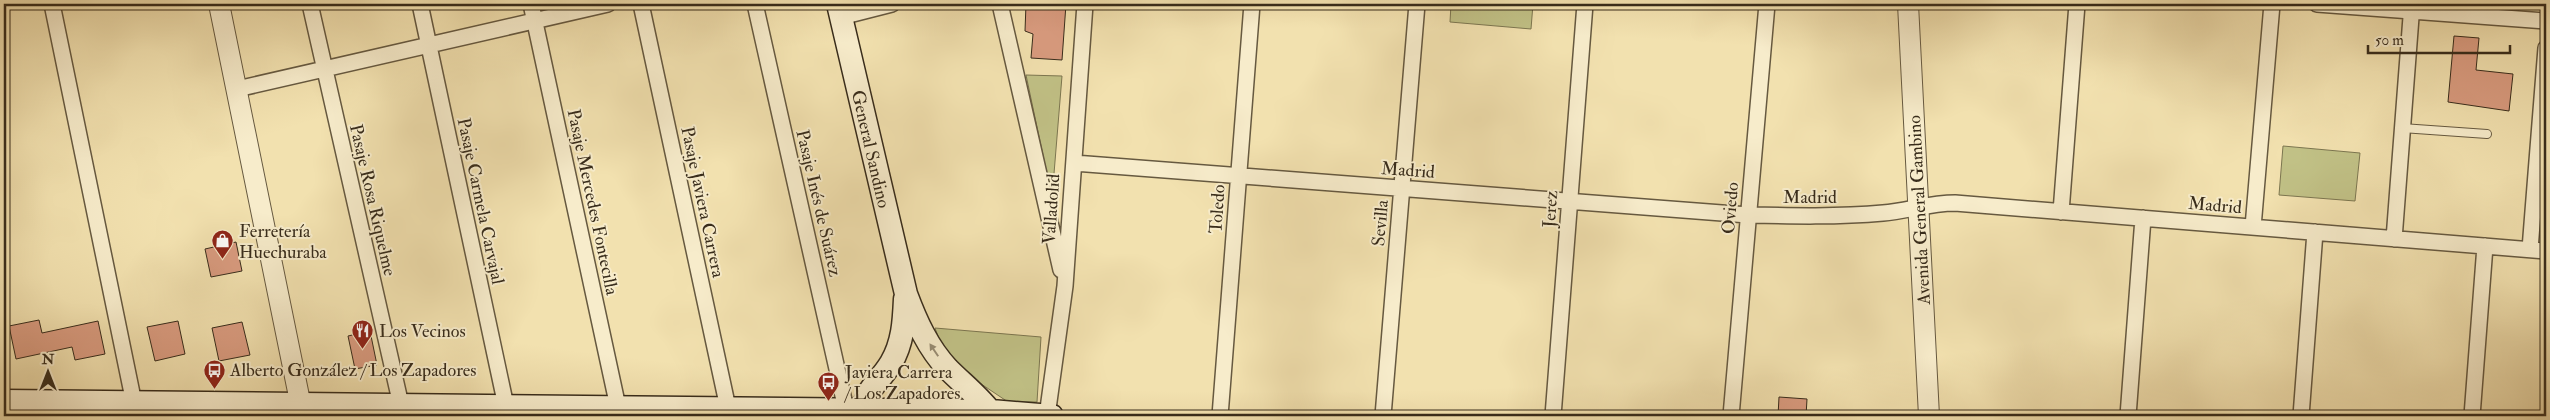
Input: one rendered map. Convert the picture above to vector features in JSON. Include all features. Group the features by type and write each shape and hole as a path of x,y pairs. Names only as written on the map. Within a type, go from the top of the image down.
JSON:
{"main road":[{"name":"General Sandino","path":"840,10 906,294 923,333 936,354 992,414"},
{"name":"General Sandino","path":"857,412 865,396 884,374 898,349 905,318 906,294"},
{"path":"4,401 134,402 302,410 401,405 728,408 1052,416"}],"street":[{"path":"52,4 134,402"},
{"path":"219,4 302,410"},
{"name":"Pasaje Rosa Riquelme","path":"310,4 401,405"},
{"name":"Pasaje Carmela Carvajal","path":"420,4 506,406"},
{"name":"Pasaje Mercedes Fontecilla","path":"531,4 618,407"},
{"path":"237,89 608,4"},
{"name":"Pasaje Javiera Carrera","path":"641,4 728,408"},
{"name":"Pasaje Inés de Suárez","path":"755,4 857,412"},
{"path":"840,10 892,4"},
{"path":"1000,4 1064,286"},
{"name":"Valladolid","path":"1046,416 1064,286 1085,4"},
{"name":"Toledo","path":"1220,416 1252,4"},
{"name":"Sevilla","path":"1383,416 1417,4"},
{"name":"Jerez","path":"1553,416 1585,4"},
{"name":"Oviedo","path":"1731,416 1767,4"},
{"name":"Avenida General Gambino","path":"1908,4 1930,416"},
{"path":"2061,212 2077,4"},
{"path":"2253,227 2272,4"},
{"path":"2317,4 2411,7 2546,21"},
{"path":"2394,239 2411,7"},
{"path":"2530,249 2543,137 2546,48"},
{"name":"Madrid","path":"1074,163 1748,215 1842,215 1899,211 1918,206 1955,203 2546,251"},
{"path":"2128,416 2144,218"},
{"path":"2301,416 2315,232"},
{"path":"2472,416 2485,246"}],"lane":[{"path":"2402,128 2487,134"}],"green space":[{"path":"1451,4 1533,4 1531,29 1450,22"},
{"path":"1026,75 1062,76 1052,198"},
{"path":"2283,146 2360,153 2355,201 2279,195"},
{"path":"935,328 1041,337 1037,402 1008,402 947,361"}],"building":[{"path":"1026,4 1066,4 1062,60 1031,58 1033,34 1025,31"},
{"path":"2454,36 2479,38 2476,70 2513,74 2509,111 2448,102"},
{"name":"Ferretería Huechuraba","path":"236,242 242,271 211,277 205,249"},
{"path":"39,320 42,333 98,321 105,354 75,360 72,347 16,359 9,326"},
{"path":"178,321 185,354 155,361 147,327"},
{"path":"242,322 250,355 219,361 212,328"},
{"name":"Los Vecinos","path":"370,331 377,365 355,369 348,336"},
{"path":"1779,397 1807,399 1806,416 1778,416"}],"place":[{"name":"Ferretería Huechuraba","path":"223,260"},
{"name":"Los Vecinos","path":"363,350"},
{"name":"Alberto González / Los Zapadores","path":"214,389"},
{"name":"Javiera Carrera / Los Zapadores","path":"829,401"}]}
